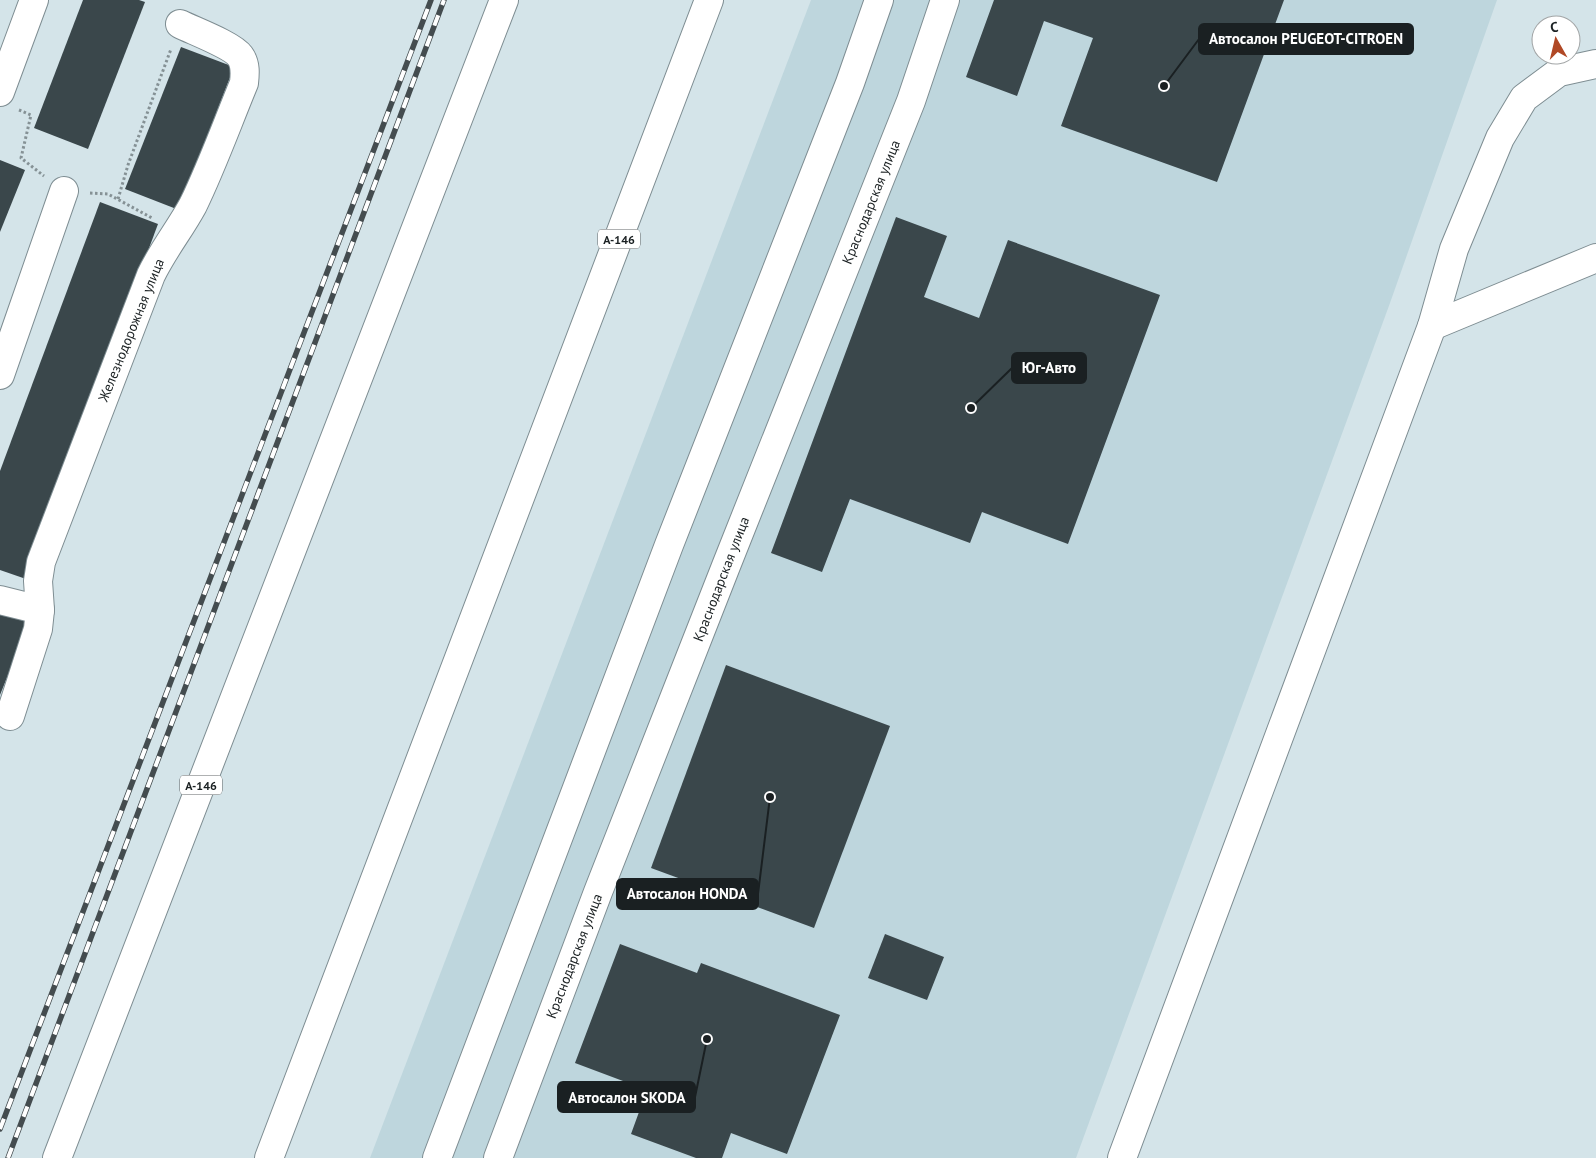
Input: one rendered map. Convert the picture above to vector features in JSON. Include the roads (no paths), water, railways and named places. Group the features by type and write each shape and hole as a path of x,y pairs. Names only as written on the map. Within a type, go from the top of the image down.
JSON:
{"main road":[{"path":"0,92 34,0"},
{"name":"А-146","path":"57,1158 504,0"},
{"name":"А-146","path":"269,1158 709,0"},
{"path":"437,1158 669,545 850,84 879,0"},
{"name":"Краснодарская улица","path":"498,1158 598,892 700,631 911,102 945,0"},
{"name":"Железнодорожная улица","path":"40,610 38,581 40,562 151,275 162,253 191,208 244,83 245,69 240,56 229,47 180,24"},
{"path":"1122,1158 1432,326 1454,249 1500,138 1524,98 1559,72 1596,64"},
{"path":"2,364 64,191"},
{"path":"1432,326 1596,258"},
{"path":"0,600 40,610 38,629 10,716"}],"railway":[{"path":"0,1129 431,0"},
{"path":"8,1158 444,0"}],"place":[{"name":"Автосалон PEUGEOT-CITROEN","path":"1164,86"},
{"name":"Юг-Авто","path":"971,408"},
{"name":"Автосалон HONDA","path":"770,797"},
{"name":"Автосалон SKODA","path":"707,1039"}]}
